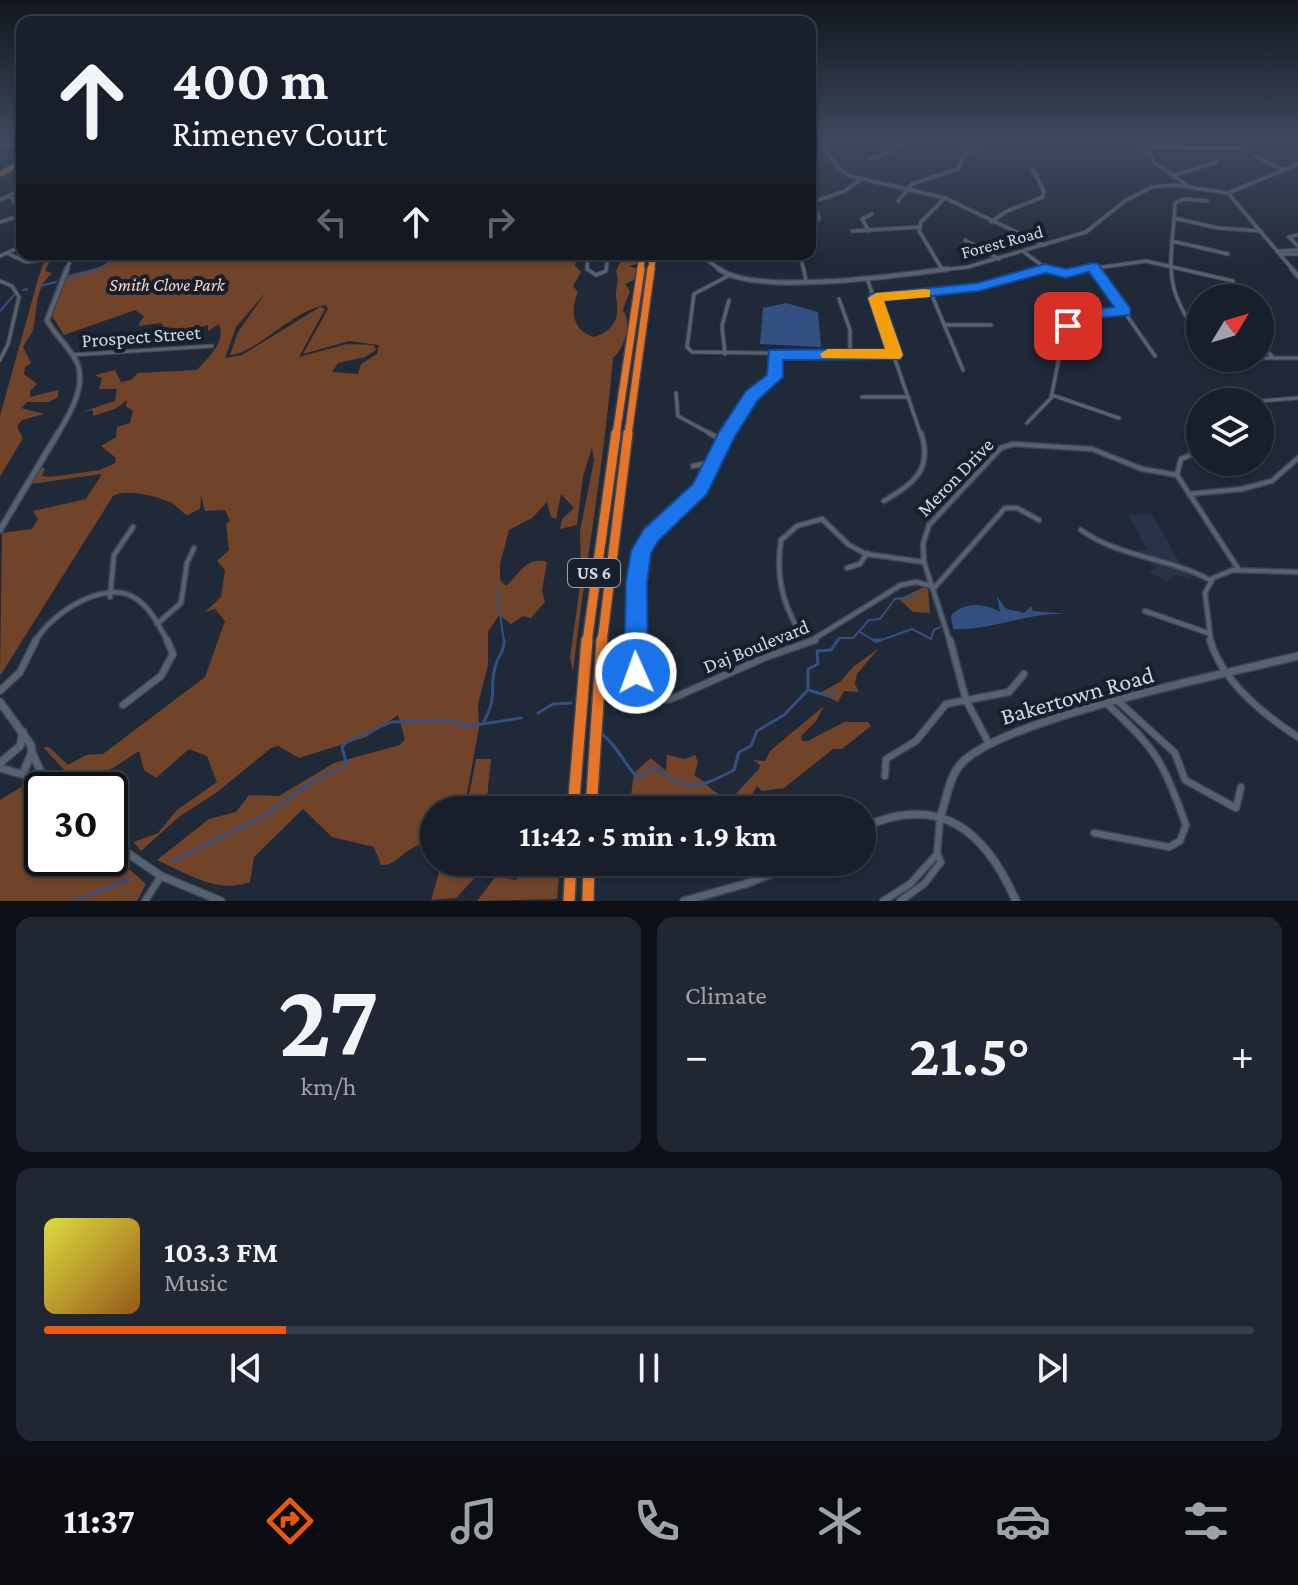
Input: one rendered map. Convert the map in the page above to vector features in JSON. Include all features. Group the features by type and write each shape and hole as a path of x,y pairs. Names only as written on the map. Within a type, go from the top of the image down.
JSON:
{"highway":[{"name":"US 6","path":"574,796 591,598 642,260"},
{"name":"US 6","path":"592,796 604,612 652,260"},
{"path":"569,901 570,876"},
{"path":"588,901 589,876"}],"street":[{"path":"816,201 845,191 857,182"},
{"path":"869,182 945,198 1044,245"},
{"path":"898,201 903,199 912,184 918,182"},
{"path":"991,222 1007,211 1043,197 1044,191 1039,182"},
{"path":"1183,182 1188,186"},
{"path":"1252,182 1228,193 1281,252 1298,276"},
{"name":"Forest Road","path":"728,276 746,281 806,280 943,271 999,259 1086,232 1147,189 1158,185 1188,186 1228,193"},
{"path":"0,200 16,192"},
{"path":"10,195 16,204"},
{"path":"852,231 919,227 945,198"},
{"path":"1186,316 1172,296 1172,241 1177,201 1207,201"},
{"path":"869,231 862,219 872,214"},
{"path":"1174,218 1261,231"},
{"path":"919,227 920,237 943,271"},
{"path":"1281,252 1298,250 1289,237 1298,235"},
{"path":"965,240 999,259"},
{"path":"1172,241 1228,254"},
{"path":"0,256 16,249"},
{"path":"1024,252 1045,268 1066,274 1093,267 1146,261 1233,281"},
{"path":"7,253 16,257"},
{"path":"0,530 53,443 81,374 72,355 47,320 70,260"},
{"path":"588,260 587,269 598,275 606,271 607,260"},
{"path":"707,260 728,276 694,294 686,334 687,347 692,352 895,355"},
{"path":"801,260 806,280"},
{"path":"1093,267 1155,356"},
{"path":"876,298 983,286 1045,268"},
{"path":"867,278 927,450 927,461 907,488 884,501"},
{"path":"0,281 17,290 19,297 8,344 0,360"},
{"path":"931,293 963,370"},
{"path":"839,299 850,330 850,355"},
{"path":"725,354 722,326 729,300"},
{"path":"1027,423 1052,395 1065,328 1095,313 1125,312"},
{"path":"945,325 991,325"},
{"name":"Prospect Street","path":"72,355 212,346"},
{"path":"693,466 714,462 723,441 752,395 775,377 774,354"},
{"path":"1274,358 1298,358"},
{"path":"676,393 678,416 723,441"},
{"path":"1052,395 1119,418"},
{"path":"862,397 909,397"},
{"path":"1274,400 1298,398"},
{"name":"Meron Drive","path":"924,562 923,544 929,525 1006,446 1092,449 1142,469 1177,475"},
{"path":"1186,457 1181,459 1177,475 1240,570"},
{"path":"1189,494 1242,489 1272,481 1298,458"},
{"name":"Daj Boulevard","path":"714,462 696,495 651,535 641,551 636,582 635,652 636,673 647,695 659,700 671,699 766,657 818,639 901,585 916,582 935,587"},
{"path":"935,587 1005,508 1017,508 1039,520"},
{"path":"798,629 782,604 780,545 786,532 807,520 822,519 835,526 848,545 867,553 924,562 935,587 966,700 988,742"},
{"path":"110,597 114,555 133,527"},
{"path":"1081,530 1090,538 1173,561 1210,580"},
{"path":"157,624 183,600 187,563 194,548"},
{"path":"847,568 860,564 867,553"},
{"path":"1298,572 1282,575 1226,571 1210,580 1205,591 1208,633 1214,654 1229,674 1277,722 1298,737"},
{"path":"0,691 21,674 44,628 56,613 74,604 133,596 171,644 172,660 161,676 123,705"},
{"path":"1145,611 1208,633"},
{"name":"Bakertown Road","path":"941,815 959,765 988,742 1108,705 1298,656"},
{"path":"885,776 886,759 916,741 946,704 1009,692 1024,674"},
{"path":"0,702 23,731 41,772"},
{"path":"1119,702 1175,753 1185,780 1236,808 1241,787"},
{"path":"1094,833 1169,847 1180,841 1186,825 1164,764 1145,738 1108,705"},
{"path":"23,731 20,746 0,765 23,773 32,752"},
{"path":"876,819 905,812 941,815 965,829 988,850 1016,901"},
{"path":"900,901 917,891 941,862 937,854 941,815"},
{"path":"128,853 161,876 221,901"},
{"path":"883,901 910,884 937,854"},
{"path":"145,901 161,876"},
{"path":"690,900 769,876"}],"shaded area":[{"path":"1128,515 1152,515 1181,565 1194,572 1190,580 1177,574 1168,581 1148,573 1156,567 1139,554 1139,549 1148,550"}],"green space":[{"path":"50,260 45,271 52,273 39,292 33,330 23,347 31,363 25,367 24,374 37,384 30,391 30,397 58,390 58,397 49,402 27,402 21,408 44,414 22,420 17,427 23,438 0,477 0,416 38,279 44,262"},
{"name":"Smith Clove Park","path":"110,260 576,260 575,266 581,272 573,286 578,292 574,306 575,319 581,330 594,337 607,331 616,317 616,271 621,260 638,260 637,264 629,266 637,269 634,280 625,284 630,291 623,310 627,322 626,336 613,358 573,672 570,658 581,578 580,531 594,460 592,448 583,476 577,525 560,529 562,519 574,508 561,494 556,519 551,517 547,502 532,518 509,530 500,564 500,580 506,586 528,564 547,562 542,591 545,602 531,618 523,616 511,624 499,615 488,632 488,665 478,704 479,727 467,796 420,796 420,845 393,862 381,865 374,847 332,837 303,809 254,857 250,882 226,886 214,884 157,860 209,819 236,812 249,795 279,796 334,763 400,745 405,739 398,715 366,737 299,758 278,746 271,748 216,793 180,816 141,851 134,842 158,833 177,810 217,782 207,756 189,749 156,778 144,770 139,751 102,772 66,772 43,747 49,747 68,765 86,755 103,754 205,677 225,621 215,609 205,612 221,597 225,570 217,561 229,550 226,524 230,521 225,510 205,511 201,496 200,509 187,515 172,503 151,496 126,493 113,496 0,676 2,533 32,529 38,519 33,511 86,499 102,474 31,484 41,468 45,468 42,476 50,477 100,470 115,463 116,458 101,446 116,437 117,427 130,423 133,411 126,406 127,400 115,409 93,416 93,410 82,412 115,401 117,389 99,389 102,378 95,375 115,370 121,382 131,380 138,373 197,370 215,349 221,331 219,324 208,331 208,325 192,330 164,327 161,323 138,326 144,316 135,310 64,335 52,316 68,275 104,267","holes":["266,292 238,332 230,355 240,353 300,315 313,309 326,305 328,309 303,354 349,341 379,345 377,354 361,364 358,374 332,372 338,363 365,357 376,350 374,345 347,344 299,357 325,309 320,307 242,355 225,358 236,327"]},
{"path":"924,587 928,589 930,613 913,612 899,599"},
{"path":"879,648 857,674 855,684 859,692 844,691 838,702 820,693 840,682 853,667"},
{"path":"824,706 816,721 801,736 802,741 808,741 844,722 868,722 871,726 842,749 833,749 784,788 762,791 757,786 751,796 734,796 759,769 760,765 753,760 765,761 770,751"},
{"path":"667,755 685,759 695,755 698,762 694,776 723,795 631,796 634,773 651,758 666,771"},
{"path":"476,759 491,759 487,796 469,796"},
{"path":"24,785 24,876 128,876 128,868 146,884 137,901 0,901 0,800"},
{"path":"438,876 477,876 456,898 431,900"},
{"path":"496,876 516,880 518,876 559,876 557,899 477,901"}],"water":[{"path":"786,303 818,312 821,347 760,344 763,308"},
{"path":"997,596 1011,610 1024,613 1031,606 1033,611 1071,614 1040,615 982,627 953,629 951,616 962,608 981,605 1000,612"}],"waterway":[{"path":"66,279 102,267 112,260"},
{"path":"40,286 56,282"},
{"path":"23,290 27,289"},
{"path":"0,311 15,294"},
{"path":"496,586 504,641"},
{"path":"836,642 839,638 853,638 869,620 880,619 895,599 916,596"},
{"path":"860,632 876,642 912,629 931,639 934,630 940,627"},
{"path":"808,690 808,669 818,664 817,651 831,650 838,640"},
{"path":"873,640 881,640"},
{"path":"484,721 491,704 494,672 504,641"},
{"path":"603,735 638,778 655,767 675,782 702,784 734,770 739,752 751,746 757,731 784,715 808,690"},
{"path":"808,690 829,696 835,692"},
{"path":"538,713 553,704 571,703"},
{"path":"172,861 262,817 312,782 347,765 342,747 345,743 391,722 448,721 469,726 521,718"},
{"path":"74,901 128,880"}],"slow traffic":[{"path":"828,354 895,355 876,298 925,293"}],"route":[{"path":"636,673 636,582 641,551 651,535 696,495 726,436 752,395 775,377 774,354 895,355 876,298 964,290 1045,268 1066,274 1093,267 1125,312 1095,313 1068,326"}]}
